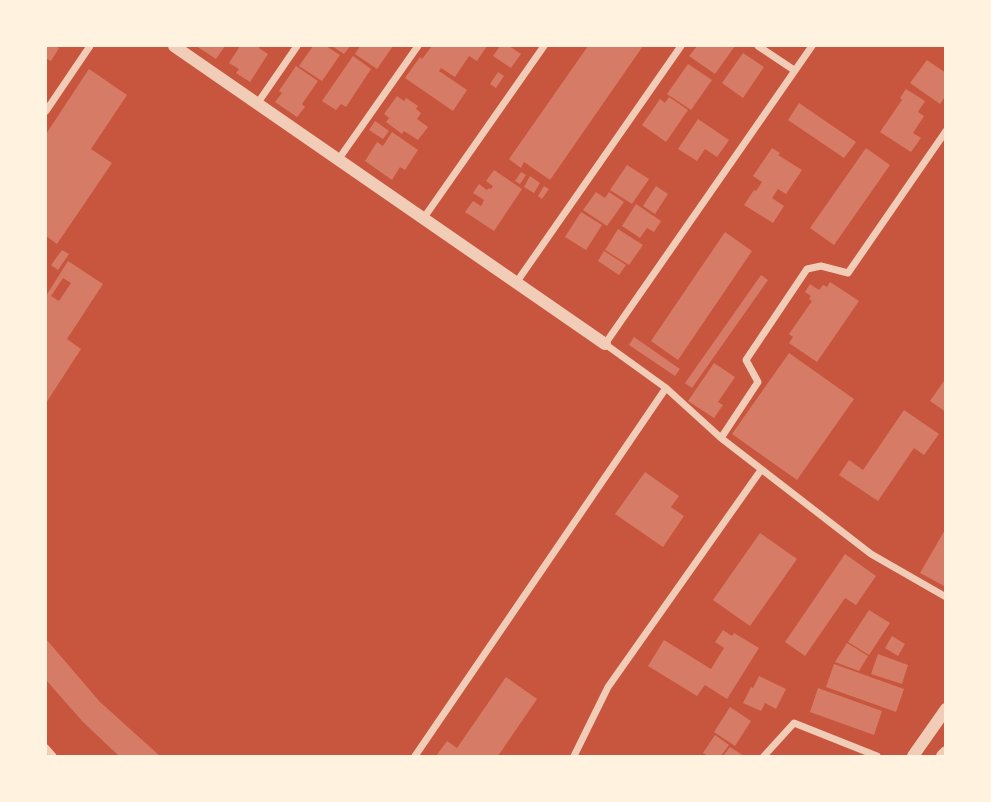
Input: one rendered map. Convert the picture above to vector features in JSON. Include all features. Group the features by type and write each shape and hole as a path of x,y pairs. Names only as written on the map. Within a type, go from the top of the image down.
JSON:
{"street":[{"path":"46,111 90,46"},
{"path":"173,46 666,388 721,438 871,554 946,597"},
{"path":"257,104 297,46"},
{"path":"338,160 418,46"},
{"path":"423,219 544,46"},
{"path":"516,284 681,46"},
{"path":"758,46 794,70"},
{"path":"605,344 812,46"},
{"path":"721,438 758,382 746,360 807,269 821,266 848,273 946,131"},
{"path":"415,757 666,388"},
{"path":"574,757 608,687 761,470"},
{"path":"913,757 946,709"},
{"path":"764,757 794,723 877,757"},
{"path":"46,748 53,757"},
{"path":"942,757 946,752"}],"building":[{"path":"46,46 59,48 51,61 47,59 46,62"},
{"path":"196,46 225,46 216,59"},
{"path":"240,46 260,46 259,48 268,54 250,82 236,73 239,69 229,63"},
{"path":"313,46 326,46 340,55 322,81 299,66"},
{"path":"332,46 350,46 344,54"},
{"path":"360,46 393,46 377,69 355,54"},
{"path":"432,46 487,46 477,61 469,56 455,77 441,68 439,71 467,90 453,111 405,78"},
{"path":"500,46 509,46 521,54 511,68 493,56"},
{"path":"588,46 643,46 550,180 524,162 521,168 509,159"},
{"path":"697,46 735,46 715,74 689,56"},
{"path":"743,53 764,67 743,98 722,83"},
{"path":"353,56 371,69 346,107 341,104 336,110 322,101"},
{"path":"927,60 946,73 946,95 940,104 910,83"},
{"path":"688,64 712,80 691,110 667,94"},
{"path":"296,66 318,81 302,104 305,107 297,117 275,102"},
{"path":"89,69 127,95 91,149 112,163 57,244 46,236 46,134"},
{"path":"498,72 504,76 496,88 490,84"},
{"path":"906,89 925,101 918,112 924,116 913,133 921,138 911,152 880,132 902,100 900,98"},
{"path":"397,96 418,106 416,109 421,113 417,119 428,127 418,140 404,131 402,134 386,122 389,118 384,114"},
{"path":"669,97 688,110 666,142 642,125 660,99 665,103"},
{"path":"799,103 856,142 844,158 788,120"},
{"path":"698,119 729,140 717,157 705,149 697,161 678,149"},
{"path":"375,121 389,131 383,139 369,130"},
{"path":"392,132 418,150 405,170 400,167 392,180 365,161 377,142 383,146"},
{"path":"772,148 802,170 786,194 778,189 772,198 784,206 773,223 744,205 762,182 753,176"},
{"path":"866,148 890,165 834,245 810,228"},
{"path":"627,165 649,179 632,204 610,190"},
{"path":"494,170 522,189 494,231 465,212 473,201 481,206 484,200 473,193 479,184 487,190 491,189 493,186 486,181"},
{"path":"521,172 526,175 520,184 515,181"},
{"path":"530,176 540,183 534,193 524,187"},
{"path":"544,186 549,189 542,199 538,196"},
{"path":"656,186 668,194 655,214 643,206"},
{"path":"596,192 605,198 609,192 624,202 607,226 583,210"},
{"path":"636,204 661,221 654,232 647,228 640,238 622,226"},
{"path":"581,212 602,225 586,250 565,237"},
{"path":"618,229 643,245 629,265 605,250"},
{"path":"725,232 752,251 678,360 651,341"},
{"path":"62,250 69,254 58,270 51,265"},
{"path":"604,251 626,265 619,275 598,261"},
{"path":"68,261 103,284 67,339 81,349 46,403 46,296","holes":["63,278 71,283 59,301 51,296"]},
{"path":"761,275 768,280 692,388 685,383"},
{"path":"830,282 859,301 817,362 789,343 793,337 789,334 812,301 809,299 811,296 805,292 810,284 819,290 823,285 827,287"},
{"path":"634,337 680,369 675,376 629,345"},
{"path":"789,353 854,399 797,480 732,434"},
{"path":"714,363 735,377 718,402 723,405 714,418 688,401"},
{"path":"946,378 946,412 930,401"},
{"path":"904,410 939,434 924,455 914,448 878,501 839,475 849,460 863,470"},
{"path":"645,472 679,496 671,507 684,516 663,547 615,514"},
{"path":"946,528 946,587 920,573"},
{"path":"760,533 797,559 750,626 713,600"},
{"path":"845,554 876,576 856,605 845,598 805,656 785,642"},
{"path":"869,610 890,623 869,655 848,642"},
{"path":"723,630 732,636 734,633 759,648 727,699 705,685 697,696 648,666 664,640 711,669 724,648 715,642"},
{"path":"892,636 905,644 898,656 885,648"},
{"path":"46,639 100,702 160,756 119,756 83,722 46,680"},
{"path":"847,643 868,656 859,671 835,662"},
{"path":"878,654 908,665 902,684 871,674"},
{"path":"834,664 904,689 896,712 826,687"},
{"path":"759,676 786,689 776,709 765,703 761,711 743,703"},
{"path":"506,677 537,699 498,756 436,756 447,741 457,748"},
{"path":"818,688 882,711 874,735 810,712"},
{"path":"730,707 751,721 735,746 714,732"},
{"path":"715,735 729,745 721,756 708,756 703,753"},
{"path":"730,747 744,756 723,756"}]}
